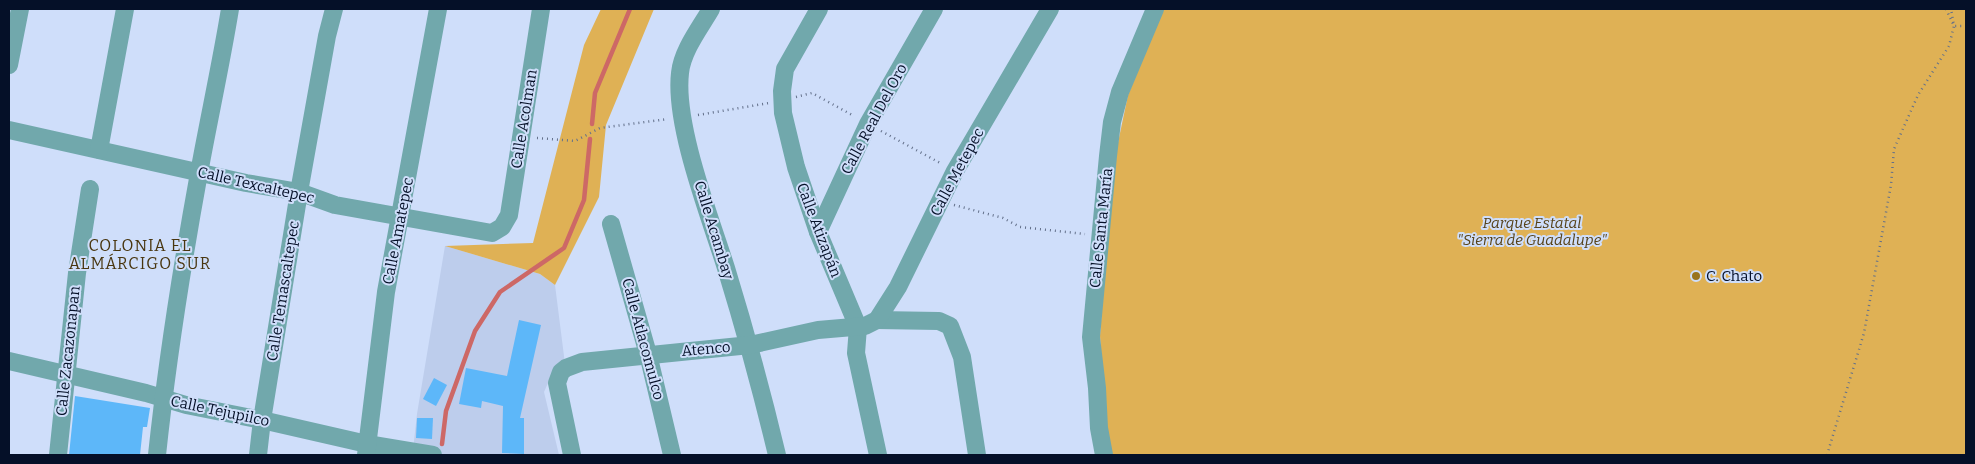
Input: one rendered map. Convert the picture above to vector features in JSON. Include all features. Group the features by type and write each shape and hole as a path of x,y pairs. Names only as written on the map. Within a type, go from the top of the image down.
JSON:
{"street":[{"path":"9,65 20,9"},
{"path":"99,150 125,9"},
{"path":"157,455 163,398 199,172 216,96 230,9"},
{"name":"Calle Temascaltepec","path":"258,455 299,192 327,36 334,9"},
{"name":"Calle Amatepec","path":"366,450 386,292 438,9"},
{"name":"Calle Acolman","path":"502,227 509,215 541,9"},
{"name":"Calle Acambay","path":"711,9 681,66 680,93 682,117 708,210 750,345 777,455"},
{"name":"Calle Atizapán","path":"818,9 785,69 782,100 796,166 818,232 858,327 856,353 878,455"},
{"name":"Calle Real Del Oro","path":"818,232 868,124 934,9"},
{"name":"Calle Metepec","path":"877,320 898,287 955,171 1050,9"},
{"name":"Calle Santa María","path":"1104,455 1098,428 1097,388 1091,337 1112,122 1120,92 1155,9"},
{"name":"Calle Texcaltepec","path":"9,130 299,192 335,205 487,234 502,227"},
{"name":"Calle Zacazonapan","path":"58,455 77,273 90,189"},
{"name":"Calle Atlacomulco","path":"611,224 648,354 672,455"},
{"path":"858,327 877,320 939,321 950,326 962,357 977,455"},
{"name":"Atenco","path":"572,455 557,390 558,377 561,372 572,364 648,354 750,345 818,330 858,327"},
{"name":"Calle Tejupilco","path":"9,361 186,405 262,420 366,450 433,455"}],"path":[{"path":"1946,9 1954,26"},
{"path":"1827,455 1864,333 1891,185 1894,150 1918,95 1949,46 1954,26 1951,9"},
{"path":"1954,26 1966,26"},
{"path":"521,136 575,141 600,128 754,107 812,93 955,171"},
{"path":"941,201 1003,218 1020,227 1100,236"}],"shaded area":[{"path":"445,246 540,274 555,285 565,364 556,365 544,392 559,455 428,455 413,450 417,414"}],"green space":[{"path":"601,9 654,9 606,125 599,197 555,285 540,274 445,246 533,243 584,45"},
{"name":"Parque Estatal \"Sierra de Guadalupe\"","path":"1163,9 1966,9 1966,455 1108,455 1100,336 1111,176 1128,95"}],"building":[{"path":"519,320 541,325 520,418 524,418 524,454 502,453 503,406 482,401 481,408 459,404 466,368 507,376"},
{"path":"434,378 447,385 436,406 423,399"},
{"path":"75,396 150,408 147,427 143,427 140,455 69,455"},
{"path":"417,418 433,418 432,439 416,438"}],"waterway":[{"path":"592,124 595,93 630,9"},
{"path":"442,444 446,411 475,331 500,292 564,248 584,200 590,139"}],"place":[{"name":"C. Chato","path":"1696,276"}],"district":[{"name":"COLONIA EL ALMÁRCIGO SUR","path":"140,254"}]}
